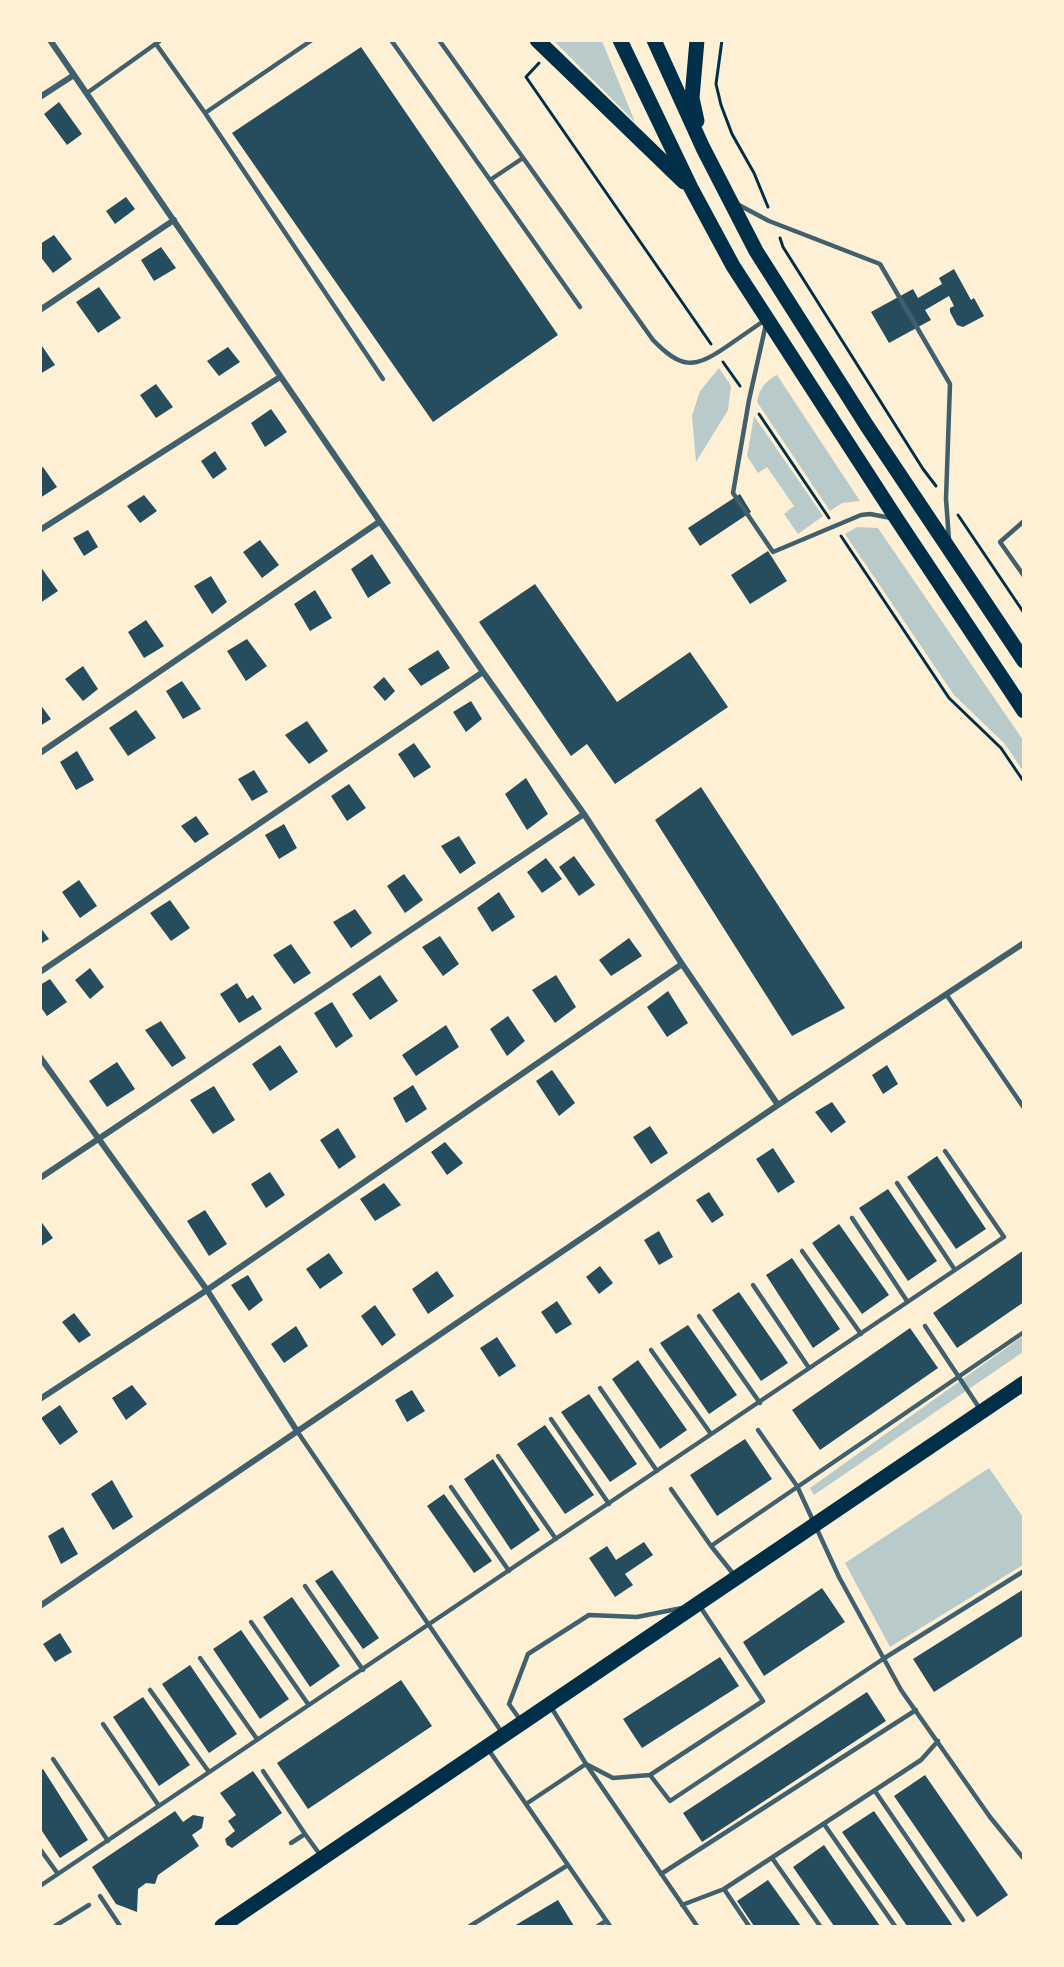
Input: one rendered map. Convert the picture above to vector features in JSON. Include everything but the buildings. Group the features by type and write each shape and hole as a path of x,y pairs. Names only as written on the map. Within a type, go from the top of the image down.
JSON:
{"main road":[{"path":"537,40 691,188"},
{"path":"620,40 691,188 733,266 1023,711"},
{"path":"654,40 703,148 756,251 867,426 1023,661"},
{"path":"697,40 692,98 703,148"},
{"path":"222,1926 1023,1383"}],"street":[{"path":"50,40 379,522 584,814 778,1105"},
{"path":"40,97 74,75"},
{"path":"40,310 174,220"},
{"path":"40,530 280,377"},
{"path":"40,753 379,522"},
{"path":"40,972 483,672"},
{"path":"40,1178 584,814"},
{"path":"40,1606 778,1105 1023,943"},
{"path":"40,1399 207,1290 682,964"},
{"path":"40,1057 207,1290 297,1431"}],"lane":[{"path":"87,93 161,40"},
{"path":"205,113 312,40"},
{"path":"391,40 580,308"},
{"path":"439,40 653,340 667,354 680,361 695,364 709,359 767,319"},
{"path":"156,44 205,113 383,379"},
{"path":"490,180 523,158"},
{"path":"729,200 774,223 880,264 950,384 946,499 950,549"},
{"path":"767,319 749,400 733,493 773,552 861,514 896,519"},
{"path":"1023,521 1000,542 1023,576"},
{"path":"946,994 1023,1108"},
{"path":"40,1886 1004,1237 945,1151"},
{"path":"897,1183 955,1270"},
{"path":"852,1218 908,1301"},
{"path":"802,1251 861,1334"},
{"path":"753,1285 808,1368"},
{"path":"699,1316 760,1403"},
{"path":"925,1326 981,1412"},
{"path":"711,1546 1023,1332"},
{"path":"651,1350 711,1434"},
{"path":"600,1388 657,1471"},
{"path":"551,1419 609,1503"},
{"path":"758,1430 797,1486 839,1577 901,1690 990,1817 1023,1859"},
{"path":"297,1431 504,1735"},
{"path":"498,1456 556,1539"},
{"path":"451,1487 509,1570"},
{"path":"671,1489 711,1546 737,1578"},
{"path":"650,1775 670,1801 883,1659 1023,1571"},
{"path":"305,1586 363,1670"},
{"path":"522,1723 509,1704 528,1654 588,1615 637,1617 698,1604 763,1701 650,1775 613,1778 586,1764"},
{"path":"251,1622 308,1704"},
{"path":"200,1658 258,1739"},
{"path":"150,1690 209,1772"},
{"path":"550,1705 586,1764 697,1926"},
{"path":"661,1874 916,1710"},
{"path":"103,1725 159,1806"},
{"path":"682,1905 724,1889 921,1760 938,1741"},
{"path":"487,1747 608,1924 598,1926"},
{"path":"53,1759 108,1840"},
{"path":"526,1804 586,1764"},
{"path":"263,1771 322,1858"},
{"path":"875,1791 963,1920"},
{"path":"824,1824 895,1926"},
{"path":"291,1843 305,1833"},
{"path":"40,1849 58,1874"},
{"path":"772,1858 820,1926"},
{"path":"470,1926 568,1865"},
{"path":"724,1889 749,1926"},
{"path":"100,1896 120,1926"},
{"path":"55,1926 89,1905"}],"path":[{"path":"722,40 716,84 721,105 732,134 754,173 783,247 923,469 965,524 1023,613"},
{"path":"540,61 526,77 717,353 949,698 1001,748 1023,782"}],"shaded area":[{"path":"554,41 602,41 635,122"},
{"path":"719,368 731,386 728,410 696,462 692,416 700,391"},
{"path":"777,375 860,501 842,503 830,511 757,402 763,386"},
{"path":"754,416 823,516 798,534 784,514 794,506 767,467 758,473 747,456"},
{"path":"857,527 878,528 1023,740 1023,771 1005,744 954,695 845,534"},
{"path":"1023,1336 1023,1352 814,1495 810,1488"},
{"path":"989,1468 1023,1517 1023,1565 890,1647 845,1563"}]}
